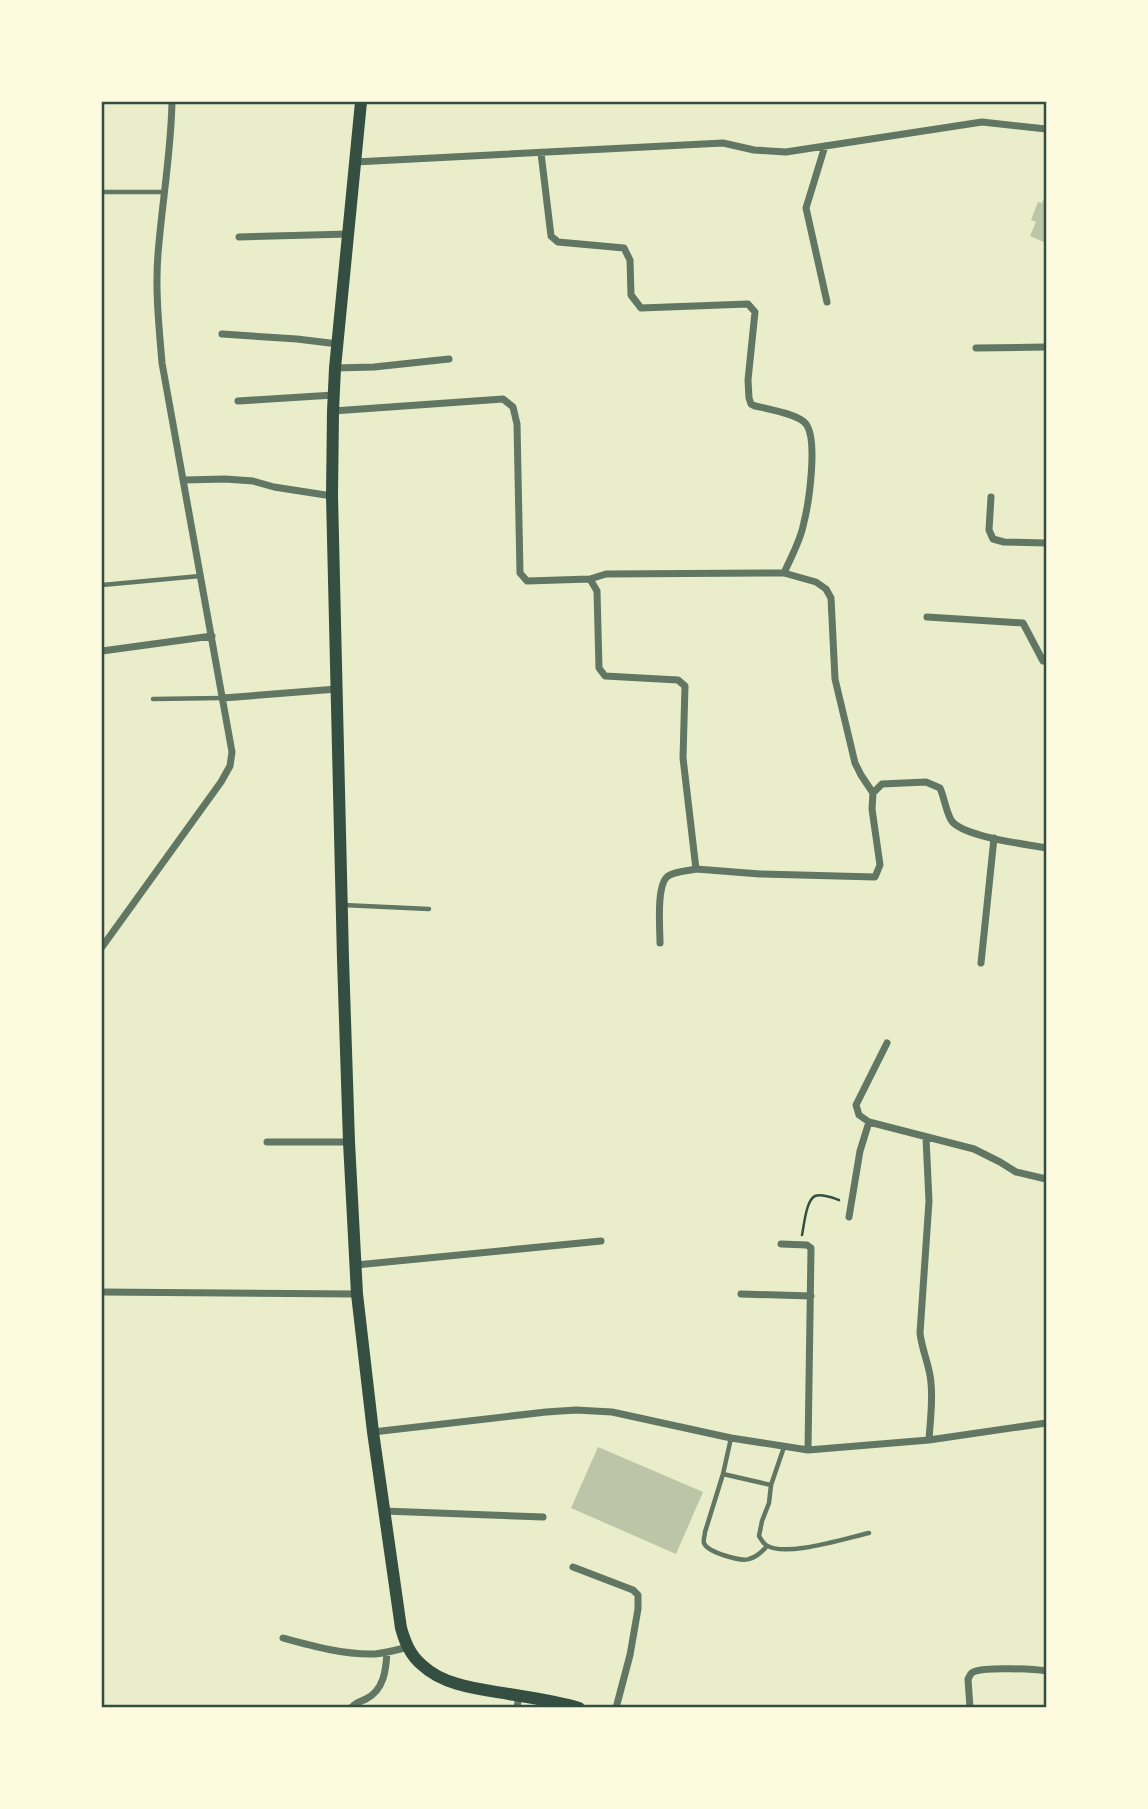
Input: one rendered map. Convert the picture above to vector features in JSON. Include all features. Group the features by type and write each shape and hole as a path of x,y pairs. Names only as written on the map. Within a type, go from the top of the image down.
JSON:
{"main road":[{"path":"361,102 335,368 332,496 349,1142 358,1294 373,1432 401,1628 408,1647 423,1666 444,1679 518,1701 579,1707"}],"street":[{"path":"102,947 221,782 230,766 232,752 162,363 158,320 158,254 172,102"},
{"path":"355,162 723,143 754,150 786,152 982,122 1046,129"},
{"path":"825,146 806,208 827,302"},
{"path":"541,153 551,236 558,242 624,248 630,260 631,295 641,308 748,304 755,312 748,380 751,404 797,417 806,424 811,436 812,464 804,524 784,573"},
{"path":"239,237 349,234"},
{"path":"222,334 338,344"},
{"path":"976,348 1046,347"},
{"path":"335,368 449,359"},
{"path":"238,401 334,395"},
{"path":"333,411 503,399 513,407 517,424 520,573 527,581 590,579 606,574 784,573 816,582 826,589 831,598 835,680 855,763 873,793 872,809 880,865 875,877 760,874 696,869 670,875 664,880 660,903 660,943"},
{"path":"184,480 253,481 332,496"},
{"path":"990,497 989,530 993,538 1004,542 1046,543"},
{"path":"590,579 597,591 598,668 605,676 678,680 685,686 682,758 696,869"},
{"path":"927,617 1023,623 1043,661 1046,661"},
{"path":"102,651 212,636"},
{"path":"223,698 337,690"},
{"path":"873,793 882,784 926,782 940,788 951,820 961,829 1046,848"},
{"path":"981,963 993,838"},
{"path":"887,1044 856,1105 859,1115 869,1122 974,1149 1016,1172 1046,1179"},
{"path":"849,1217 860,1151 869,1122"},
{"path":"926,1138 929,1201 920,1333 931,1383 929,1440"},
{"path":"267,1142 349,1142"},
{"path":"356,1265 601,1241"},
{"path":"781,1244 807,1245 811,1248 808,1450"},
{"path":"102,1292 358,1294"},
{"path":"741,1294 811,1296"},
{"path":"373,1432 576,1410 612,1412 731,1438 808,1450 929,1440 1046,1423"},
{"path":"384,1511 542,1517"},
{"path":"573,1567 633,1590 638,1595 632,1644 617,1707"},
{"path":"283,1638 322,1648 364,1653 387,1652 408,1647"},
{"path":"351,1707 378,1689 385,1674 387,1652"},
{"path":"970,1707 968,1679 975,1671 1046,1671"}],"lane":[{"path":"102,192 165,192"},
{"path":"102,585 200,576"},
{"path":"153,699 223,698"},
{"path":"342,905 429,909"},
{"path":"731,1438 705,1532 704,1545 739,1560 749,1560 759,1555 767,1546"},
{"path":"785,1447 771,1485 769,1503 759,1536 767,1546 802,1549 869,1533"},
{"path":"723,1474 771,1485"}],"path":[{"path":"800,1245 811,1199 820,1195 851,1202"}],"building":[{"path":"1046,193 1046,243 1030,236 1036,222 1031,220 1038,202 1042,203"},
{"path":"598,1447 703,1492 676,1554 571,1508"}]}
